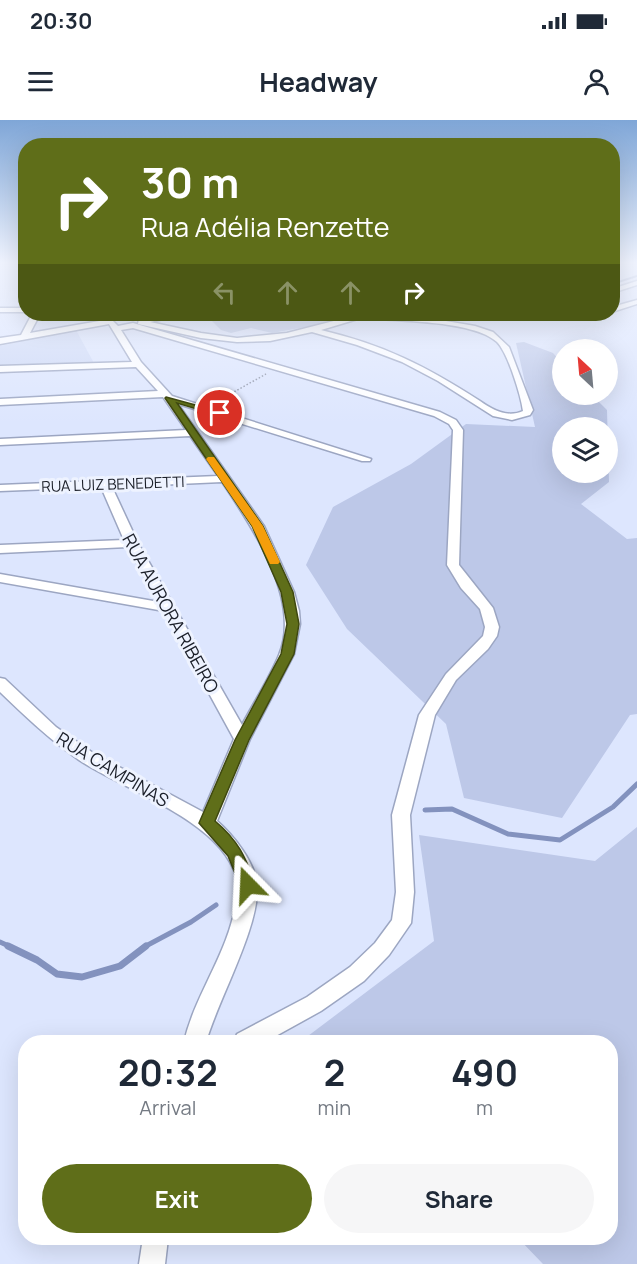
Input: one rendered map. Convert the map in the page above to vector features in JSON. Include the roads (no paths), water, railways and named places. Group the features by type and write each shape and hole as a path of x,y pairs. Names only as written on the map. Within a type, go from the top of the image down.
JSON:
{"street":[{"path":"24,337 32,321"},
{"path":"0,341 113,321 138,364 167,396 258,526 287,592 293,624 287,654 242,740 207,823"},
{"path":"143,321 276,369 437,414 457,426 459,437 453,565 466,585 486,608 492,627 490,636 483,646 451,677 437,696 421,735 401,815 405,892 402,923 382,949 357,974 314,1004 257,1035"},
{"path":"145,321 236,340 279,337 343,321"},
{"path":"313,330 348,339 403,359 434,374 499,415 517,417 528,413 502,342 493,334 461,326 410,321"},
{"path":"0,369 138,364"},
{"path":"0,402 167,396 366,459"},
{"path":"0,442 192,433"},
{"name":"RUA LUIZ BENEDETTI","path":"0,488 226,479"},
{"name":"RUA AURORA RIBEIRO","path":"105,484 132,543 242,740"},
{"path":"0,549 132,543"},
{"path":"0,578 167,608"},
{"name":"RUA CAMPINAS","path":"0,683 50,731 87,757 207,823 224,838 235,852 248,885 243,921 197,1035"},
{"path":"152,1264 155,1245"}],"waterway":[{"path":"425,810 452,809 508,834 560,840 613,807 637,784"},
{"path":"144,947 191,922 216,905"},
{"path":"0,942 11,947"},
{"path":"8,946 37,960 57,974 82,977 120,966 146,946"}]}
